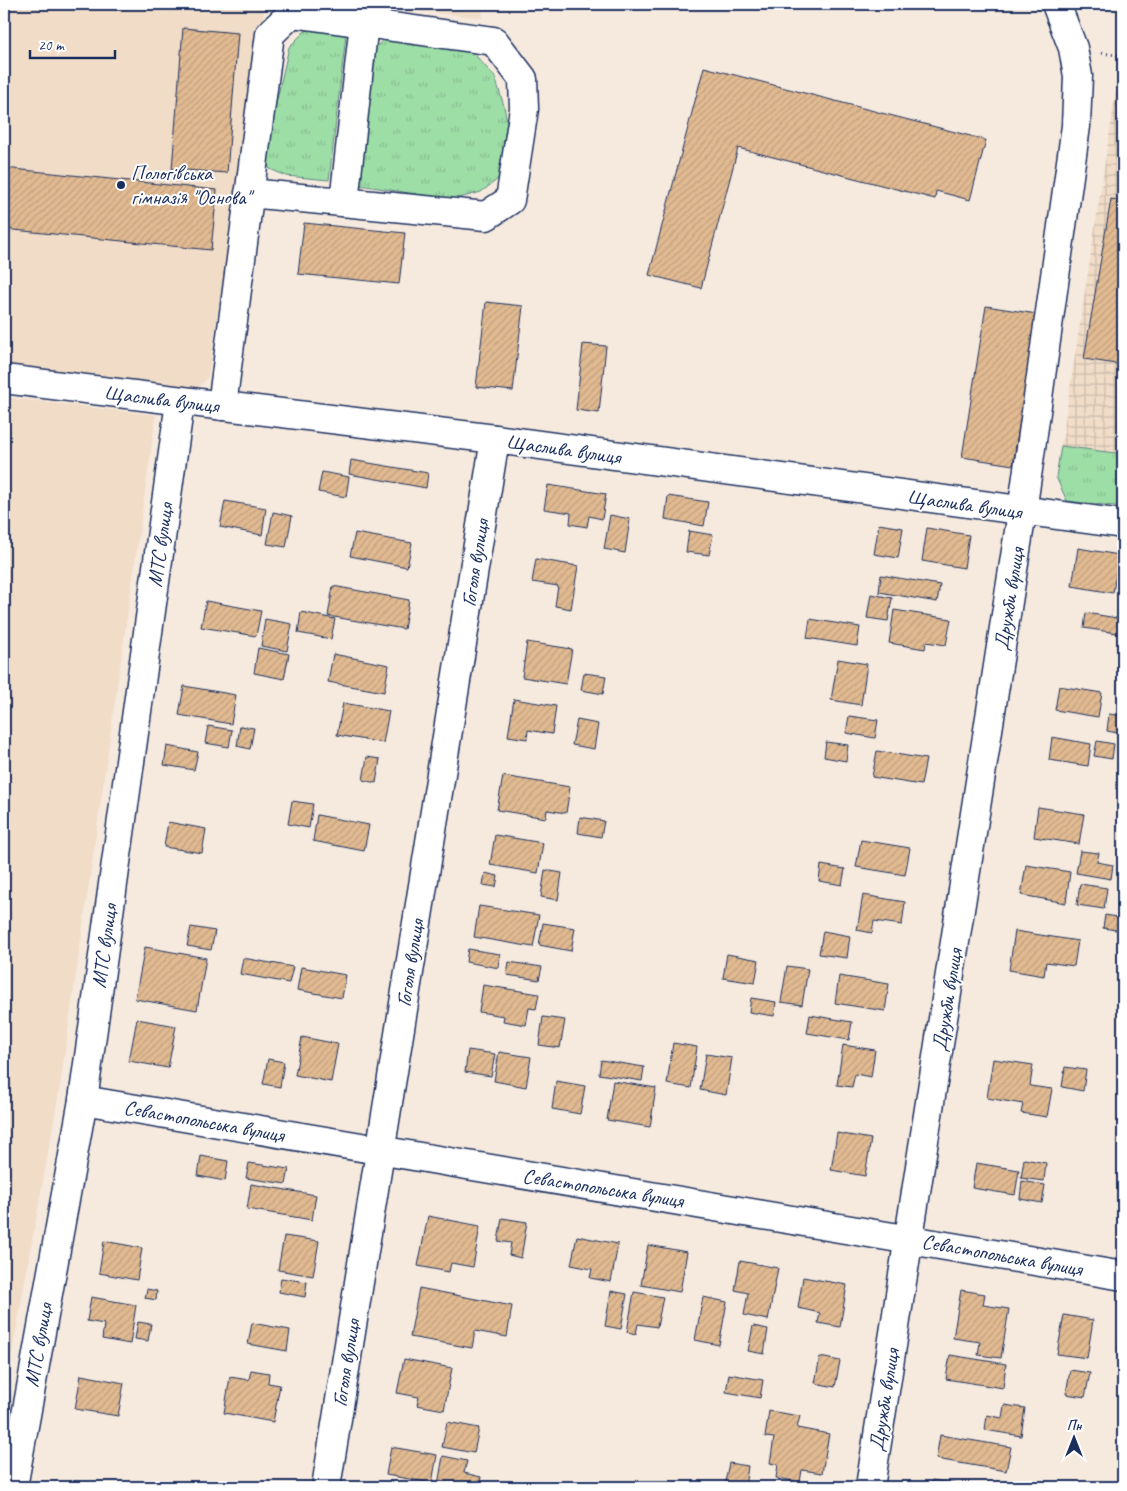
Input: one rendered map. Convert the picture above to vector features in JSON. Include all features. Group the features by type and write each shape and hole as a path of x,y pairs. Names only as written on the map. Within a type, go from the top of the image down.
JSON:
{"street":[{"name":"Дружби вулиця","path":"870,1487 1022,512 1078,102 1078,76 1073,48 1056,4"},
{"path":"222,406 249,192 270,34 292,13 494,41 523,79 524,109 510,200 486,216 249,192"},
{"path":"344,202 364,23"},
{"name":"Щаслива вулиця","path":"4,379 495,439 1022,512 1123,524"},
{"name":"МТС вулиця","path":"13,1487 83,1100 180,402"},
{"name":"Гоголя вулиця","path":"326,1487 495,439"},
{"name":"Севастопольська вулиця","path":"83,1100 380,1152 1123,1276"}],"shaded area":[{"name":"Пологівська гімназія \"Основа\"","path":"4,4 265,4 208,377 195,391 4,365"},
{"path":"354,4 482,4 483,18"},
{"path":"1117,85 1123,86 1123,454 1061,446"},
{"path":"4,397 156,415 60,1086 7,1381 4,1380"}],"green space":[{"path":"330,26 346,35 329,180 286,176 270,169 262,156 266,123 275,108 289,47 305,31"},
{"path":"385,38 467,46 495,77 507,122 498,179 481,192 452,200 360,185 375,48"},
{"path":"1061,446 1123,454 1123,507 1067,501 1056,477"}],"building":[{"path":"183,28 238,33 227,173 172,169"},
{"path":"704,67 986,140 970,200 936,191 935,199 738,148 701,288 649,275"},
{"path":"4,168 217,190 211,250 4,229"},
{"path":"1111,199 1123,201 1123,365 1084,359"},
{"path":"304,223 405,233 399,284 298,274"},
{"path":"486,302 523,306 513,391 476,387"},
{"path":"986,306 1037,314 1013,465 962,457"},
{"path":"583,344 606,346 599,413 576,410"},
{"path":"351,460 428,473 426,488 349,474"},
{"path":"322,472 349,477 346,497 318,492"},
{"path":"548,485 606,494 602,519 589,516 587,527 570,524 571,513 544,509"},
{"path":"668,496 708,502 704,526 665,519"},
{"path":"225,501 266,508 262,535 220,527"},
{"path":"273,512 292,516 286,547 267,544"},
{"path":"610,515 630,519 625,553 604,549"},
{"path":"879,524 903,528 898,558 874,554"},
{"path":"927,528 969,535 964,568 922,561"},
{"path":"689,531 713,535 709,555 686,552"},
{"path":"355,533 412,543 407,567 350,556"},
{"path":"1078,548 1119,555 1113,593 1072,586"},
{"path":"536,559 578,566 571,609 555,606 558,586 532,582"},
{"path":"881,575 940,585 937,602 879,592"},
{"path":"333,586 409,600 404,629 328,616"},
{"path":"871,594 892,598 888,621 867,618"},
{"path":"206,601 261,611 256,636 201,627"},
{"path":"894,610 951,619 946,645 926,642 925,649 889,643"},
{"path":"301,612 335,619 331,639 298,633"},
{"path":"1086,613 1123,619 1123,634 1084,628"},
{"path":"265,619 292,624 287,651 261,646"},
{"path":"810,619 860,627 857,646 807,638"},
{"path":"527,642 572,649 566,684 522,677"},
{"path":"258,648 289,654 284,679 254,673"},
{"path":"333,654 389,665 384,692 328,682"},
{"path":"838,659 867,664 861,705 831,700"},
{"path":"584,673 606,676 603,694 581,690"},
{"path":"184,686 236,695 231,724 179,715"},
{"path":"1059,686 1102,693 1098,717 1055,710"},
{"path":"514,699 556,706 552,734 528,730 527,739 508,736"},
{"path":"343,703 389,711 383,743 337,735"},
{"path":"1109,714 1123,716 1123,734 1107,731"},
{"path":"849,716 878,720 875,738 846,733"},
{"path":"577,720 598,724 594,749 572,745"},
{"path":"208,726 232,730 229,747 205,743"},
{"path":"240,726 254,728 250,749 237,746"},
{"path":"1052,737 1091,744 1088,766 1049,760"},
{"path":"1097,741 1114,744 1112,759 1094,756"},
{"path":"826,742 848,745 846,761 824,757"},
{"path":"167,746 198,752 194,770 164,765"},
{"path":"877,751 926,759 921,785 872,777"},
{"path":"367,757 380,759 376,783 363,780"},
{"path":"503,776 570,787 566,813 547,810 546,818 497,810"},
{"path":"292,801 313,804 309,828 288,824"},
{"path":"1038,807 1084,814 1079,844 1034,837"},
{"path":"317,815 369,825 364,851 313,841"},
{"path":"580,817 604,821 601,837 578,833"},
{"path":"168,822 206,829 202,853 164,847"},
{"path":"495,835 543,843 538,873 490,865"},
{"path":"861,840 910,848 905,875 856,867"},
{"path":"1080,851 1099,853 1097,862 1113,865 1111,879 1076,873"},
{"path":"821,865 845,869 842,885 819,881"},
{"path":"1026,865 1070,872 1066,903 1021,895"},
{"path":"545,870 562,873 558,900 541,897"},
{"path":"485,873 498,876 496,887 483,885"},
{"path":"1080,884 1107,888 1104,909 1077,905"},
{"path":"863,895 905,902 902,925 874,921 872,933 857,930"},
{"path":"479,906 539,915 533,947 474,937"},
{"path":"1105,915 1123,918 1123,931 1103,928"},
{"path":"543,923 575,928 571,951 539,945"},
{"path":"191,927 215,931 211,950 187,946"},
{"path":"823,931 850,936 847,958 819,954"},
{"path":"1015,931 1078,941 1074,966 1046,962 1044,976 1009,970"},
{"path":"145,947 206,958 197,1010 135,999"},
{"path":"468,949 500,954 499,968 466,962"},
{"path":"727,954 759,960 755,983 723,978"},
{"path":"243,958 293,967 289,983 240,974"},
{"path":"509,962 542,967 539,980 507,975"},
{"path":"787,966 808,969 802,1005 781,1002"},
{"path":"301,967 346,975 342,998 297,990"},
{"path":"839,976 889,984 885,1011 835,1003"},
{"path":"483,985 539,994 536,1009 529,1008 526,1025 503,1021 504,1016 479,1012"},
{"path":"751,998 776,1002 774,1016 749,1012"},
{"path":"810,1015 852,1022 849,1040 807,1033"},
{"path":"543,1017 565,1020 560,1048 539,1045"},
{"path":"137,1019 176,1026 168,1068 129,1061"},
{"path":"302,1037 338,1044 331,1082 295,1075"},
{"path":"673,1043 697,1047 691,1088 667,1084"},
{"path":"843,1045 875,1050 871,1077 855,1074 852,1087 837,1085"},
{"path":"468,1050 495,1054 491,1076 465,1072"},
{"path":"499,1052 531,1057 526,1087 494,1081"},
{"path":"706,1054 732,1058 726,1095 700,1090"},
{"path":"268,1059 284,1062 280,1087 263,1084"},
{"path":"993,1059 1033,1065 1030,1086 1052,1089 1047,1117 1021,1113 1023,1104 987,1098"},
{"path":"601,1060 644,1067 642,1081 599,1074"},
{"path":"1065,1067 1086,1070 1083,1091 1062,1087"},
{"path":"556,1081 585,1086 580,1114 552,1109"},
{"path":"613,1081 656,1088 650,1127 607,1120"},
{"path":"837,1133 871,1139 865,1176 831,1170"},
{"path":"201,1156 228,1161 225,1181 198,1176"},
{"path":"1024,1159 1046,1163 1044,1181 1021,1178"},
{"path":"249,1163 289,1169 286,1184 246,1178"},
{"path":"976,1163 1019,1170 1015,1195 972,1188"},
{"path":"1022,1181 1045,1185 1042,1203 1020,1199"},
{"path":"251,1184 316,1195 312,1220 247,1209"},
{"path":"428,1216 480,1226 473,1267 451,1263 449,1272 418,1266"},
{"path":"502,1218 527,1222 521,1258 509,1255 511,1243 498,1241"},
{"path":"284,1236 319,1241 313,1276 278,1270"},
{"path":"577,1236 618,1244 611,1282 590,1278 592,1269 571,1265"},
{"path":"104,1241 142,1248 137,1280 99,1273"},
{"path":"648,1245 687,1252 680,1292 641,1285"},
{"path":"740,1261 778,1268 768,1320 744,1315 748,1293 735,1290"},
{"path":"803,1277 847,1285 840,1327 818,1323 820,1313 798,1308"},
{"path":"281,1278 307,1282 305,1297 279,1292"},
{"path":"419,1288 512,1306 507,1337 475,1331 472,1348 410,1337"},
{"path":"147,1289 157,1291 156,1300 145,1298"},
{"path":"961,1290 985,1294 983,1305 1009,1309 1001,1358 978,1355 980,1342 953,1338"},
{"path":"611,1291 627,1294 621,1329 605,1326"},
{"path":"634,1292 663,1297 657,1327 638,1324 636,1334 627,1332"},
{"path":"91,1297 136,1305 130,1344 102,1339 104,1324 87,1321"},
{"path":"703,1297 727,1302 719,1345 695,1340"},
{"path":"1064,1315 1093,1320 1087,1358 1057,1354"},
{"path":"1123,1321 1123,1351 1118,1350"},
{"path":"138,1322 151,1324 148,1341 135,1339"},
{"path":"252,1323 290,1330 287,1351 248,1344"},
{"path":"753,1326 768,1329 764,1354 748,1351"},
{"path":"950,1355 1006,1364 1003,1388 946,1379"},
{"path":"820,1357 840,1361 835,1387 815,1383"},
{"path":"404,1359 452,1368 444,1410 417,1405 419,1397 397,1393"},
{"path":"251,1370 269,1373 268,1383 280,1385 273,1422 224,1413 230,1377 249,1380"},
{"path":"1070,1370 1090,1373 1085,1397 1066,1394"},
{"path":"729,1374 763,1380 760,1398 726,1392"},
{"path":"81,1375 124,1383 118,1416 75,1409"},
{"path":"1004,1405 1025,1408 1021,1436 985,1430 987,1415 1002,1418"},
{"path":"769,1411 800,1416 797,1428 829,1434 822,1473 802,1470 800,1482 776,1478 778,1465 770,1463 774,1438 765,1437"},
{"path":"447,1422 479,1428 474,1453 442,1447"},
{"path":"940,1435 1011,1447 1006,1471 936,1459"},
{"path":"391,1447 437,1455 432,1483 386,1475"},
{"path":"443,1456 467,1461 464,1473 481,1477 479,1487 438,1485"},
{"path":"729,1463 748,1466 745,1487 724,1487"},
{"path":"932,1480 975,1487 931,1487"}],"place":[{"name":"Пологівська гімназія \"Основа\"","path":"121,185"}]}
